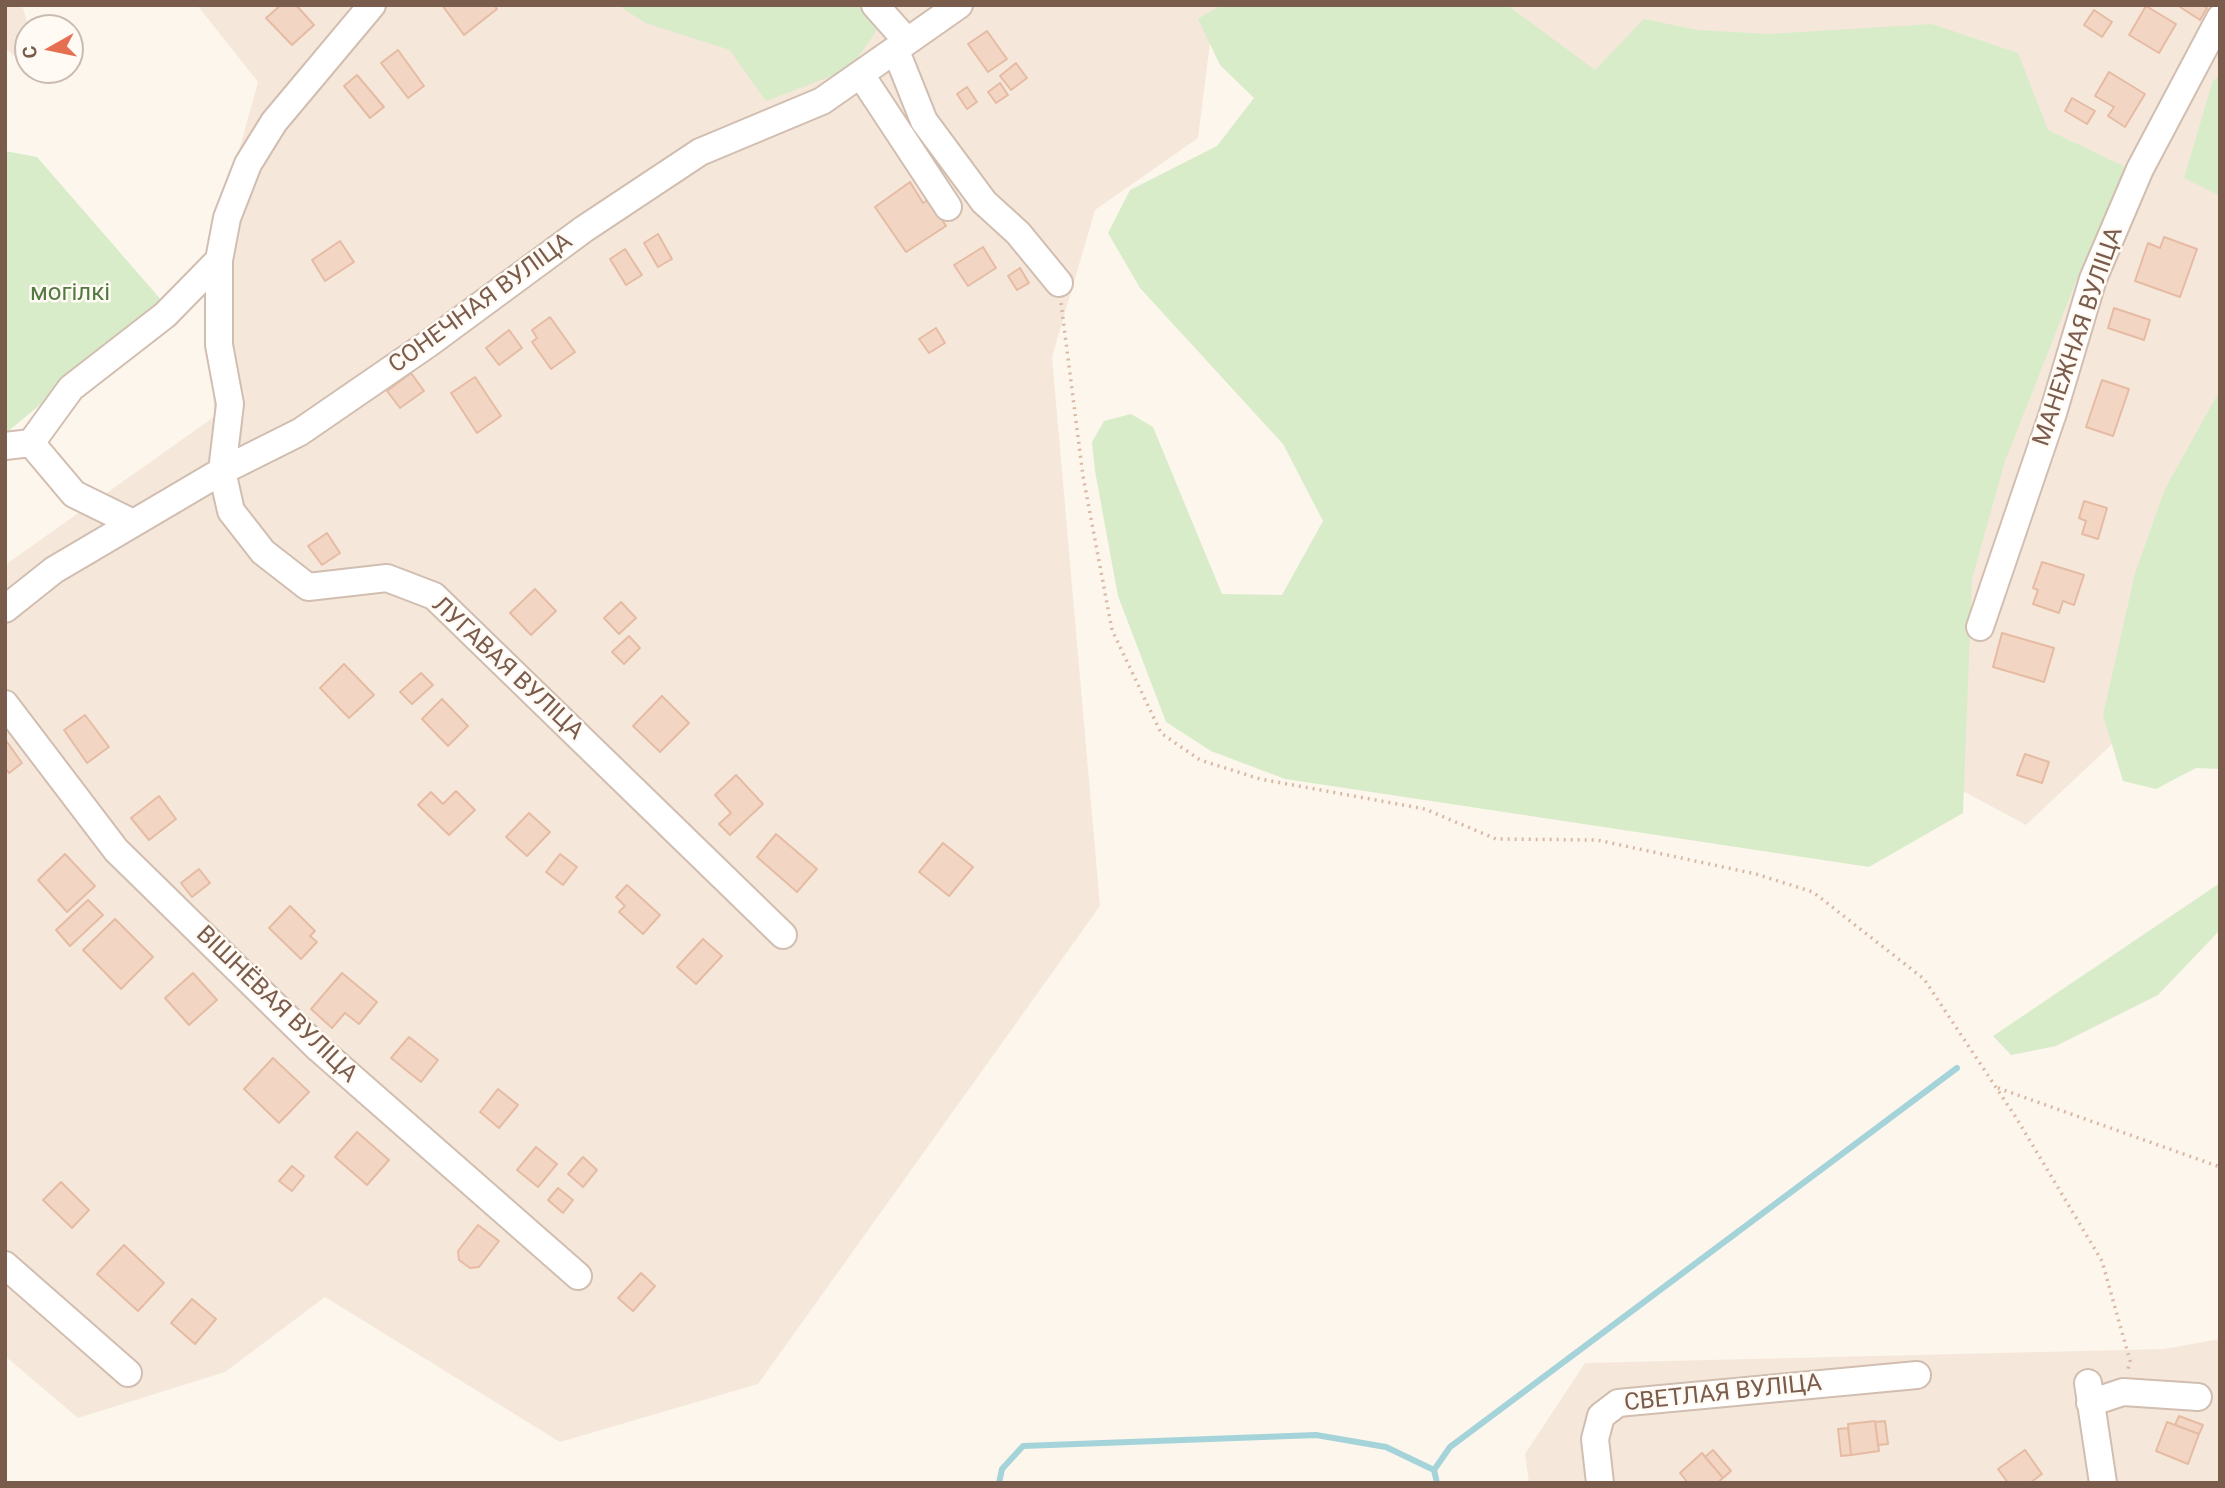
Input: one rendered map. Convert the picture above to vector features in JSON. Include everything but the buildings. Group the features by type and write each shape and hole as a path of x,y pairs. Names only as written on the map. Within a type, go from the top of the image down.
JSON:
{"street":[{"name":"ЛУГАВАЯ ВУЛІЦА","path":"372,5 274,122 248,164 227,218 219,260 219,345 230,404 222,471 231,511 263,552 308,587 387,578 434,596 783,935"},
{"path":"875,5 902,46 924,121 984,202 1018,233 1059,283"},
{"name":"СОНЕЧНАЯ ВУЛІЦА","path":"5,608 54,570 222,471 300,432 428,344 584,229 700,152 822,101 958,5"},
{"name":"МАНЕЖНАЯ ВУЛІЦА","path":"1980,627 2053,413 2094,279 2140,169 2220,18"},
{"path":"861,75 948,207"},
{"path":"5,446 32,443 71,388 165,315 219,260"},
{"path":"32,443 74,494 133,523"},
{"name":"ВІШНЁВАЯ ВУЛІЦА","path":"5,704 126,859 317,1047 578,1276"},
{"path":"5,1265 128,1373"},
{"name":"СВЕТЛАЯ ВУЛІЦА","path":"1600,1483 1595,1439 1601,1416 1618,1403 1917,1375"},
{"path":"2103,1483 2089,1393 2123,1392 2199,1397"}],"path":[{"path":"1059,283 1083,476 1112,630 1161,733 1200,760 1260,779 1425,809 1496,839 1597,841 1756,874 1813,892 1923,979 1996,1087 2102,1261 2130,1361 2123,1392"},
{"path":"1996,1087 2220,1167"}],"shaded area":[{"path":"5,5 22,5 25,14 14,14 14,56 5,48"},
{"path":"197,5 1258,5 1211,35 1198,138 1095,210 1052,357 1100,906 758,1384 560,1442 325,1297 225,1372 78,1418 5,1356 5,565 214,417 209,259 258,82"},
{"path":"1473,5 2220,5 2220,465 2128,729 2026,825 1911,763 1594,91"},
{"path":"2220,1339 2220,1483 1529,1483 1525,1454 1585,1363 2164,1349"}],"green space":[{"path":"618,5 885,5 875,33 850,69 766,101 730,50 645,23"},
{"path":"1221,5 1507,5 1595,70 1644,19 1698,30 1769,34 1932,24 2018,53 2048,130 2132,170 2077,279 2005,461 1972,579 1963,813 1869,867 1285,779 1211,751 1166,722 1118,596 1092,442 1104,421 1131,414 1153,427 1222,594 1282,595 1323,521 1283,444 1140,288 1108,233 1130,190 1217,146 1254,98 1220,65 1198,19"},
{"path":"2220,77 2220,196 2184,178 2213,80"},
{"name":"могілкі","path":"5,151 37,157 163,302 5,434"},
{"path":"2220,390 2220,769 2196,768 2156,789 2123,781 2103,715 2135,573 2165,489"},
{"path":"2220,883 2220,930 2158,995 2056,1046 2011,1055 1993,1036"}],"waterway":[{"path":"1434,1470 1450,1447 1957,1068"},
{"path":"999,1483 1002,1469 1023,1446 1316,1435 1386,1447 1434,1470 1437,1483"}]}
